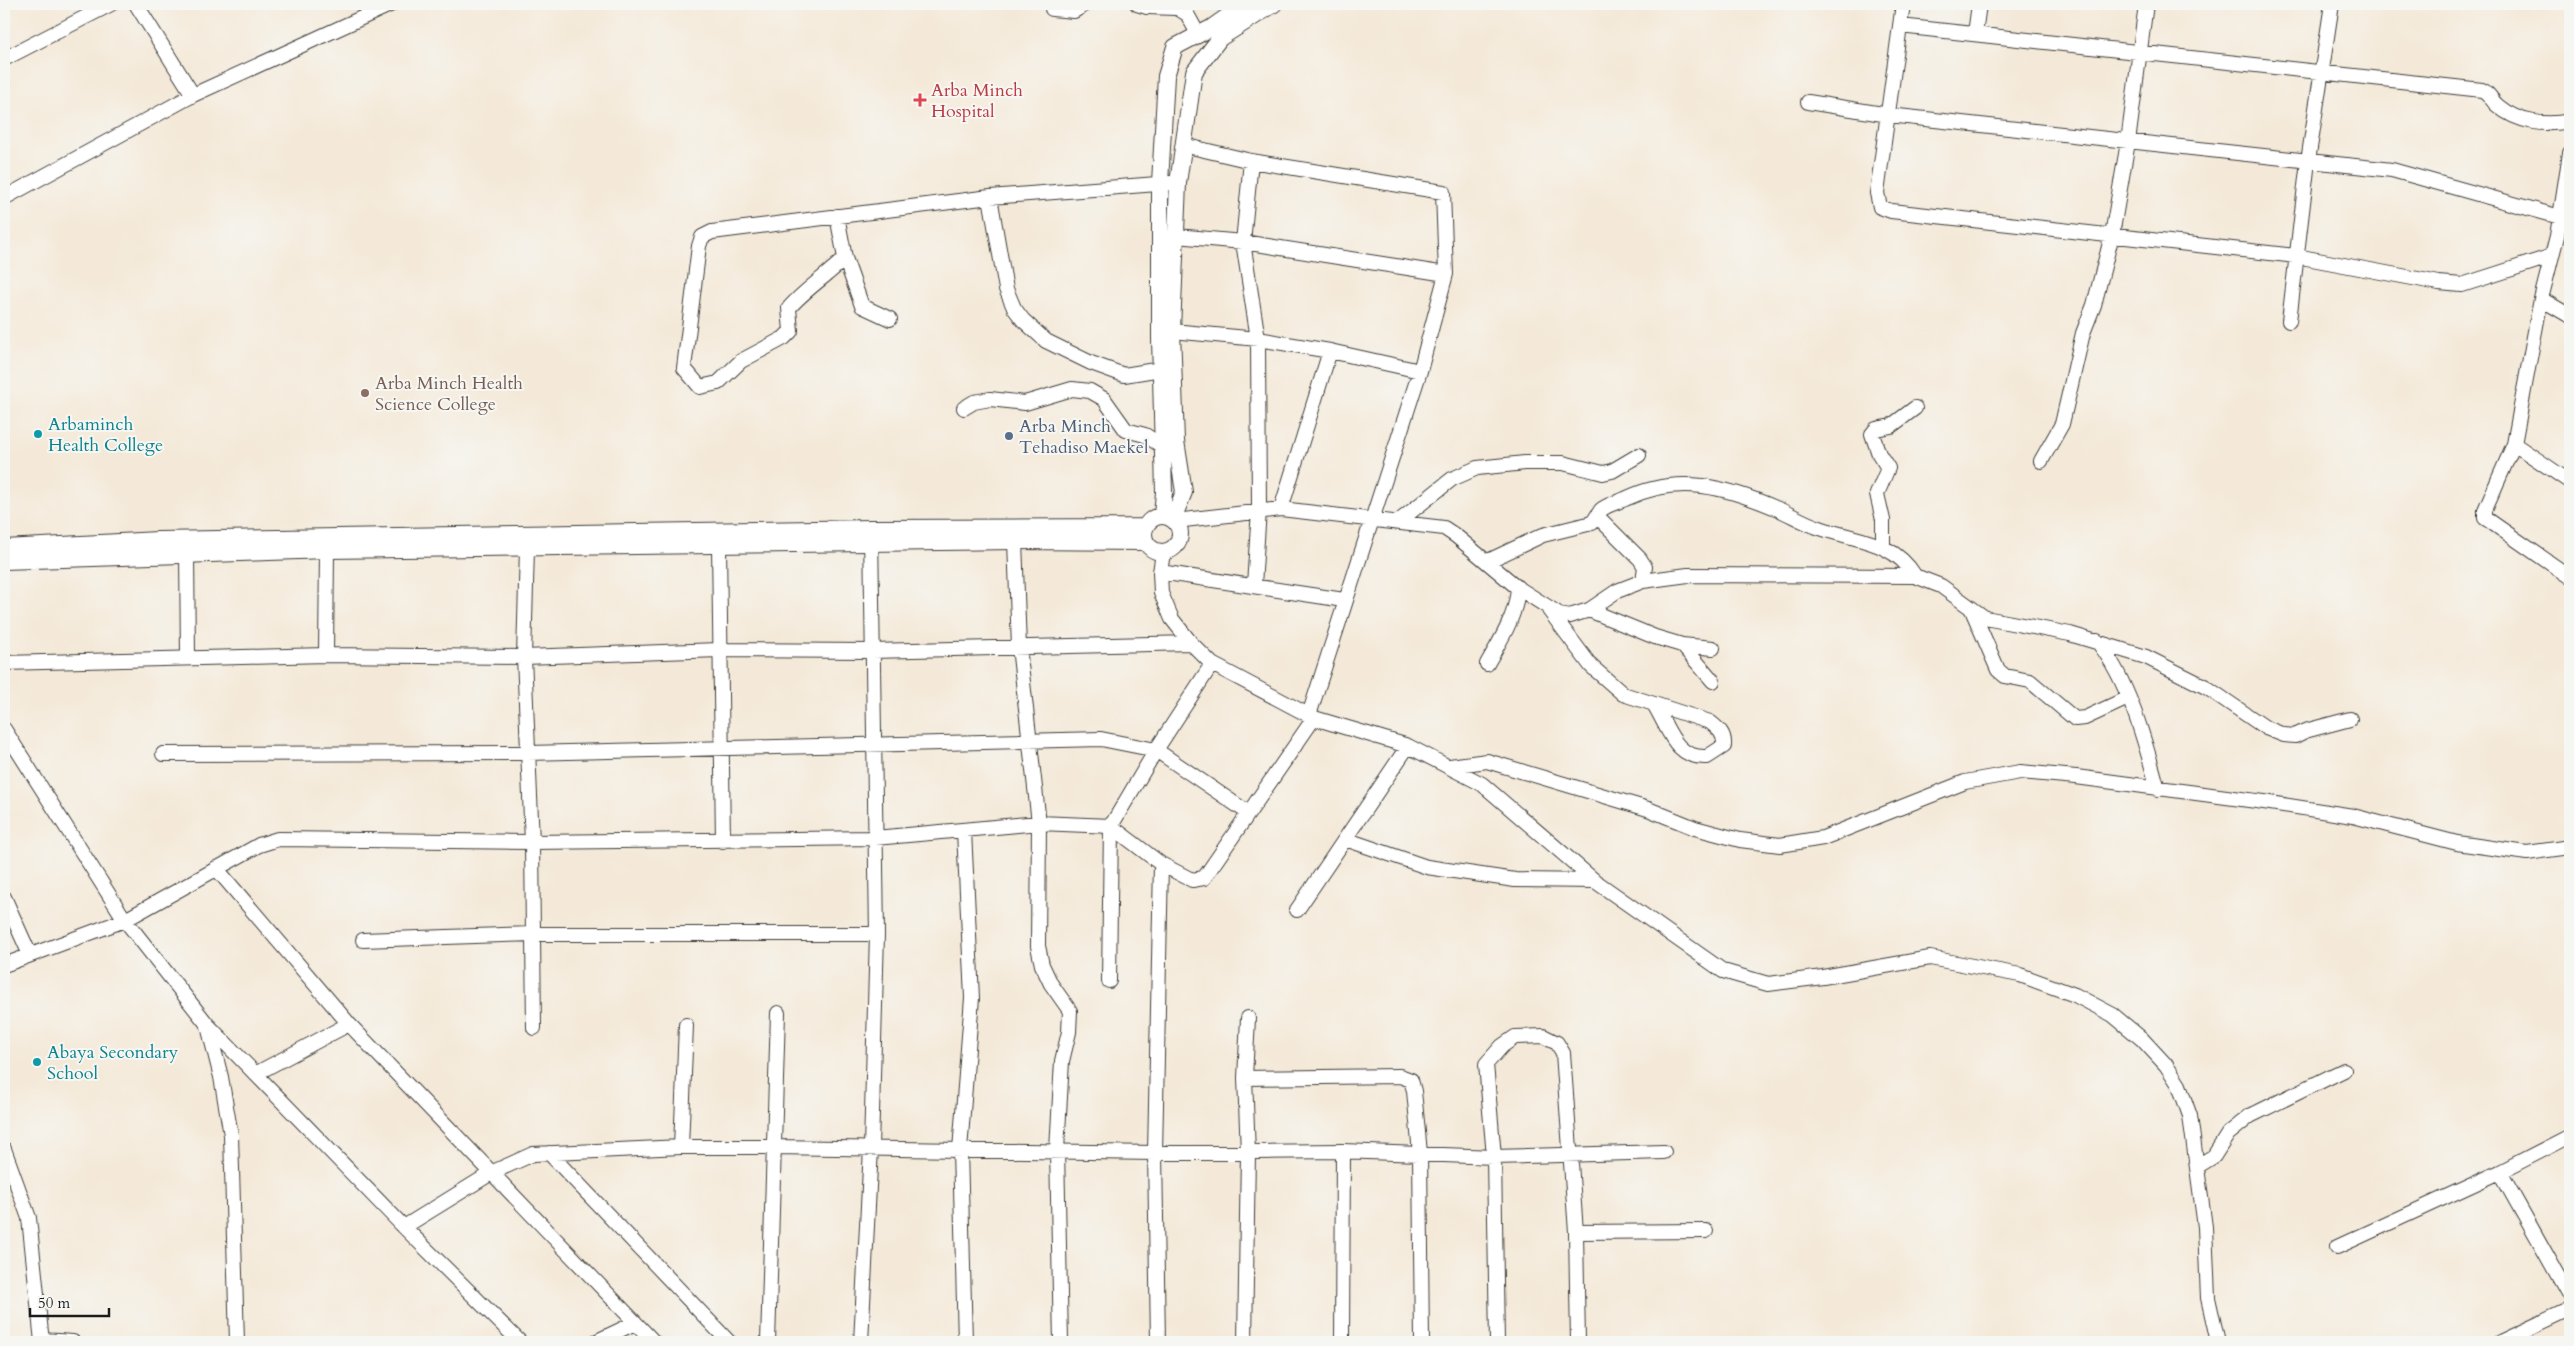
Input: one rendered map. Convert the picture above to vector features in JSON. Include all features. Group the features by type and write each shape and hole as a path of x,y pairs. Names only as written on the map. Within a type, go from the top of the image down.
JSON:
{"main road":[{"path":"1170,519 1152,520 1146,534 1153,550 1164,553 1170,552 1178,543 1180,531 1170,519 1162,446 1160,184 1166,76 1175,47 1211,28 1245,4"},
{"path":"1170,519 1184,492 1176,441 1172,331 1178,184 1194,72 1207,52 1220,38 1274,4"},
{"path":"4,548 168,540 1146,534"},
{"path":"4,561 187,553 719,545 871,536 1015,540 1146,534"}],"street":[{"path":"4,59 111,4"},
{"path":"136,4 193,95"},
{"path":"4,198 193,95 392,4"},
{"path":"1052,9 1074,11 1086,4"},
{"path":"1137,4 1147,7 1174,6 1187,14 1198,34"},
{"path":"1903,4 1877,193 1880,208 1891,211 2296,256 2462,286 2552,256"},
{"path":"1975,34 1979,4"},
{"path":"2040,461 2062,424 2083,333 2094,305 2112,236 2128,142 2146,4"},
{"path":"2289,321 2308,161 2332,4"},
{"path":"1900,26 2482,90 2487,92 2497,105 2528,121 2542,125 2570,121"},
{"path":"1808,102 1889,115 2392,170 2564,215"},
{"path":"4,965 125,920 263,843 278,839 532,842 875,838 964,831 1039,822 1111,826 1161,864 1192,880 1204,878 1312,716 1344,600 1373,520 1420,372 1446,274 1442,192 1251,161 1183,145"},
{"path":"2569,574 2485,518 2485,510 2514,444 2541,299 2564,215 2570,153"},
{"path":"1251,161 1242,242 1258,339 1259,510 1254,585"},
{"path":"845,258 822,280 800,295 789,308 790,331 784,338 741,361 718,383 700,387 690,378 684,368 702,237 712,232 990,197 1178,184"},
{"path":"990,197 1006,289 1014,308 1023,320 1046,341 1091,363 1124,375 1161,369"},
{"path":"837,216 845,258 862,306 890,319"},
{"path":"1176,236 1242,242 1446,274"},
{"path":"2541,299 2570,316"},
{"path":"1172,331 1258,339 1330,351 1420,372"},
{"path":"1281,509 1330,351"},
{"path":"964,408 974,402 990,399 1025,403 1072,389 1090,390 1104,399 1126,430 1145,435 1162,446"},
{"path":"1882,547 1883,520 1877,494 1888,468 1879,454 1872,434 1876,429 1891,426 1915,408"},
{"path":"2514,444 2570,482"},
{"path":"1398,522 1452,479 1477,468 1525,463 1563,463 1603,472 1612,472 1639,455"},
{"path":"1488,561 1543,535 1592,523 1601,510 1645,489 1667,484 1709,486 1778,509 1818,528 1894,551 1907,563 1915,576"},
{"path":"1170,519 1281,509 1444,528 1488,561 1518,588 1559,614 1570,616 1589,610 1617,591 1643,581 1688,575 1915,576 1941,586 1985,618 2096,640 2146,657 2206,687 2266,728 2284,735 2294,736 2305,731 2350,719"},
{"path":"1598,516 1640,559 1645,567 1643,581"},
{"path":"861,1342 871,1148 877,934 871,536"},
{"path":"1015,540 1019,647 1039,822 1038,946 1042,965 1051,984 1070,1011 1062,1061 1057,1150 1061,1342"},
{"path":"719,545 723,841"},
{"path":"527,548 524,657 532,842 534,1028"},
{"path":"326,655 327,550"},
{"path":"187,553 188,657"},
{"path":"1164,553 1160,572 1161,593 1172,619 1191,644 1212,664 1312,716 1408,746 1482,784 1595,881 1723,971 1768,984 1791,982 1930,958 2020,975 2075,995 2113,1015 2142,1040 2166,1065 2179,1085 2190,1116 2205,1228 2208,1298 2218,1342"},
{"path":"1160,572 1344,600"},
{"path":"1486,664 1510,622 1516,605 1518,588"},
{"path":"1542,602 1592,666 1623,694 1655,706 1691,714 1710,722 1719,730 1724,738 1724,746 1707,757 1687,755 1678,748 1655,706"},
{"path":"1589,610 1655,637 1682,645 1713,648"},
{"path":"1972,610 1998,670 2005,676 2030,681 2075,719 2085,718 2128,698"},
{"path":"2096,640 2108,654 2141,729 2158,789"},
{"path":"4,663 188,657 326,655 524,657 719,650 872,651 1191,644"},
{"path":"1682,645 1713,681"},
{"path":"1109,981 1111,826 1156,750 1212,664"},
{"path":"4,729 125,920 207,1024 257,1073 404,1228 520,1342"},
{"path":"163,754 528,753 1101,739 1156,750 1247,812"},
{"path":"1297,910 1408,746"},
{"path":"1450,766 1487,762 1648,809 1695,828 1740,840 1780,844 1823,838 1965,782 2020,772 2076,777 2353,816 2457,843 2527,852 2570,847"},
{"path":"964,831 972,998 960,1150 965,1342"},
{"path":"1345,838 1427,867 1515,880 1595,881"},
{"path":"1158,1342 1155,1153 1161,864"},
{"path":"216,868 349,1024 654,1342"},
{"path":"4,897 30,955"},
{"path":"363,940 533,934 877,934"},
{"path":"768,1342 778,1013"},
{"path":"1245,1342 1248,1018"},
{"path":"207,1024 221,1077 231,1135 237,1342"},
{"path":"257,1073 349,1024"},
{"path":"680,1148 686,1025"},
{"path":"1497,1342 1494,1157 1486,1064 1502,1046 1514,1037 1543,1036 1557,1043 1564,1053 1576,1232 1578,1342"},
{"path":"2198,1166 2214,1156 2228,1134 2250,1116 2344,1070"},
{"path":"1246,1078 1400,1076 1411,1080 1414,1091 1420,1153 1422,1342"},
{"path":"2336,1247 2500,1172 2570,1136"},
{"path":"404,1228 493,1172 533,1154 549,1153 680,1148 774,1147 1155,1153 1343,1151 1494,1157 1664,1152"},
{"path":"4,1149 29,1218 42,1341 72,1342"},
{"path":"1342,1342 1343,1151"},
{"path":"549,1153 729,1342"},
{"path":"2500,1172 2570,1297"},
{"path":"1576,1232 1706,1231"},
{"path":"2500,1342 2568,1315"},
{"path":"596,1342 635,1323"}],"place":[{"name":"Arba Minch Hospital","path":"920,100"},
{"name":"Arba Minch Health Science College","path":"365,393"},
{"name":"Arbaminch Health College","path":"38,434"},
{"name":"Arba Minch Tehadiso Maekel","path":"1009,436"},
{"name":"Abaya Secondary School","path":"37,1062"}]}
